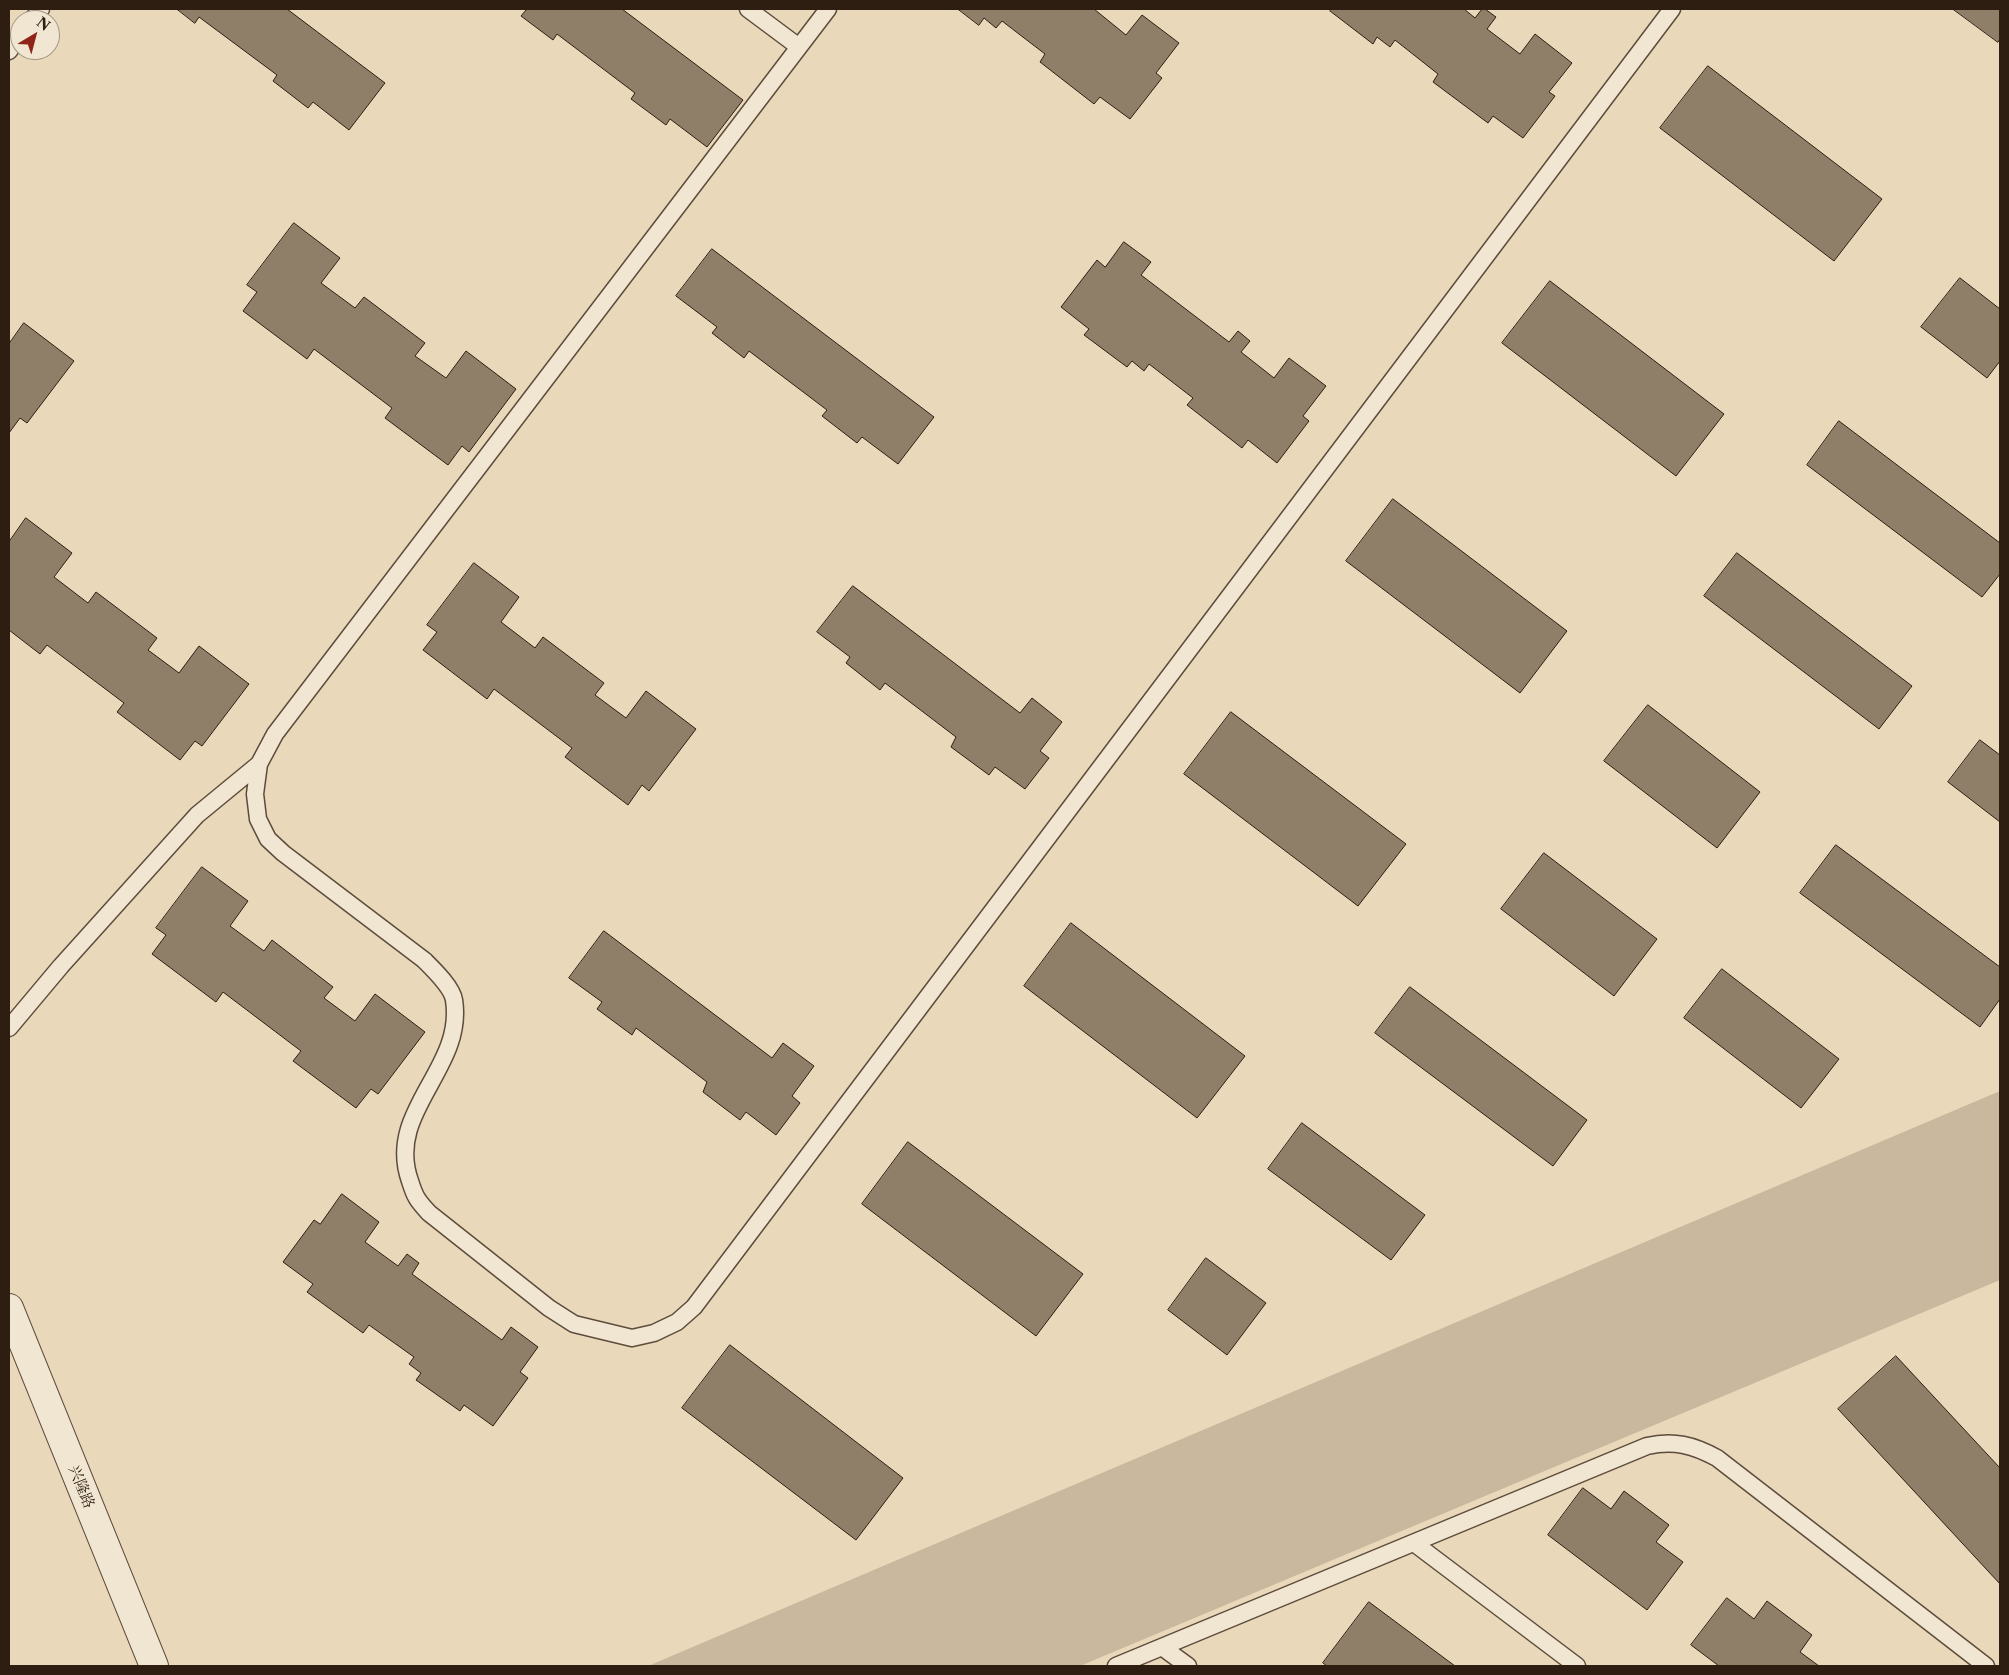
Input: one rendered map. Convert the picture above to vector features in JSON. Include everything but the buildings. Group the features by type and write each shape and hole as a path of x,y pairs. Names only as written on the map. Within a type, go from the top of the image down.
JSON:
{"street":[{"name":"兴隆路","path":"9,1308 154,1666"}],"lane":[{"path":"748,9 799,47"},
{"path":"9,1028 61,966 197,815 259,764 276,734 828,9"},
{"path":"259,764 256,794 258,819 268,839 283,853 424,960 454,998 450,1047 440,1068 423,1094 410,1123 404,1151 406,1171 416,1200 549,1308 574,1324 632,1338 654,1333 677,1322 699,1301 1672,9"},
{"path":"1116,1666 1647,1446 1663,1442 1690,1446 1717,1458 1986,1666"},
{"path":"1414,1543 1576,1666"},
{"path":"1162,1647 1188,1666"}],"shaded area":[{"path":"2000,1091 2000,1280 1080,1666 648,1666"}]}
